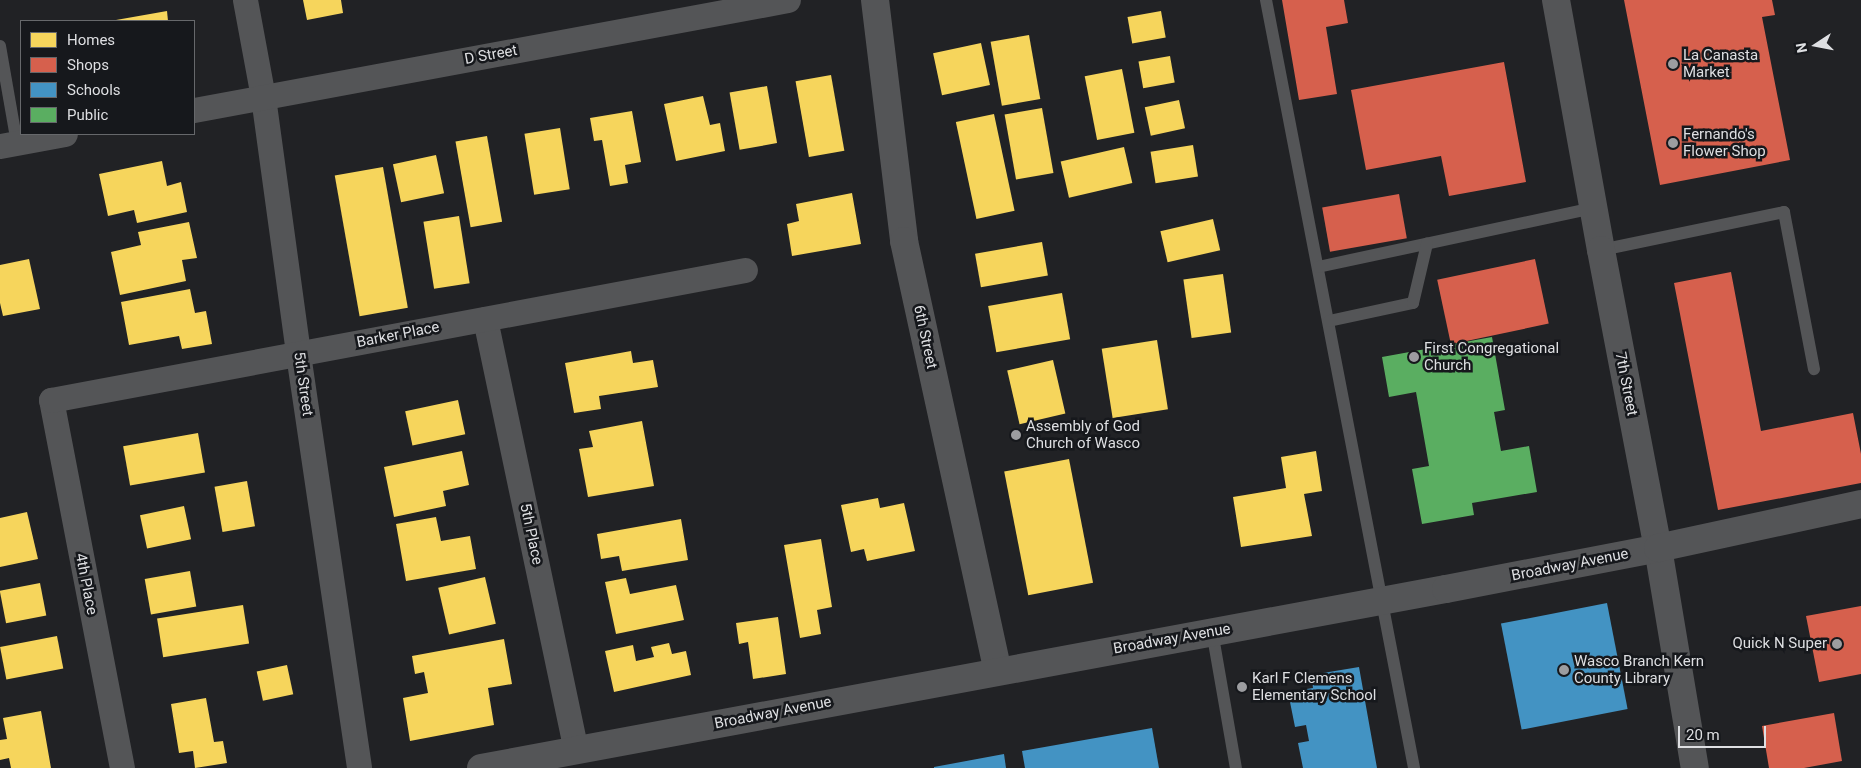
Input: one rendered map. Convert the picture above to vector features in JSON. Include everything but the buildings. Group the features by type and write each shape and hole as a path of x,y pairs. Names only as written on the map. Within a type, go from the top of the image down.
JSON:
{"street":[{"name":"5th Street","path":"245,0 263,97 298,354 360,768"},
{"name":"D Street","path":"195,110 788,0"},
{"name":"6th Street","path":"875,0 904,241 998,671"},
{"name":"7th Street","path":"1556,0 1600,250 1658,548 1695,768"},
{"path":"9,144 59,135"},
{"name":"Barker Place","path":"51,400 745,270"},
{"name":"5th Place","path":"485,319 576,750"},
{"name":"4th Place","path":"51,400 122,768"},
{"name":"Broadway Avenue","path":"481,768 1658,548 1861,504"}],"lane":[{"path":"1266,0 1414,768"},
{"path":"0,46 9,144"},
{"path":"1318,267 1593,208"},
{"path":"1600,250 1784,212 1814,369"},
{"path":"1329,322 1413,303 1427,244"},
{"path":"1212,631 1236,768"}],"place":[{"name":"La Canasta Market","path":"1673,64"},
{"name":"Fernando's Flower Shop","path":"1673,143"},
{"name":"First Congregational Church","path":"1414,357"},
{"name":"Assembly of God Church of Wasco","path":"1016,435"},
{"name":"Quick N Super","path":"1837,644"},
{"name":"Wasco Branch Kern County Library","path":"1564,670"},
{"name":"Karl F Clemens Elementary School","path":"1242,687"}]}
